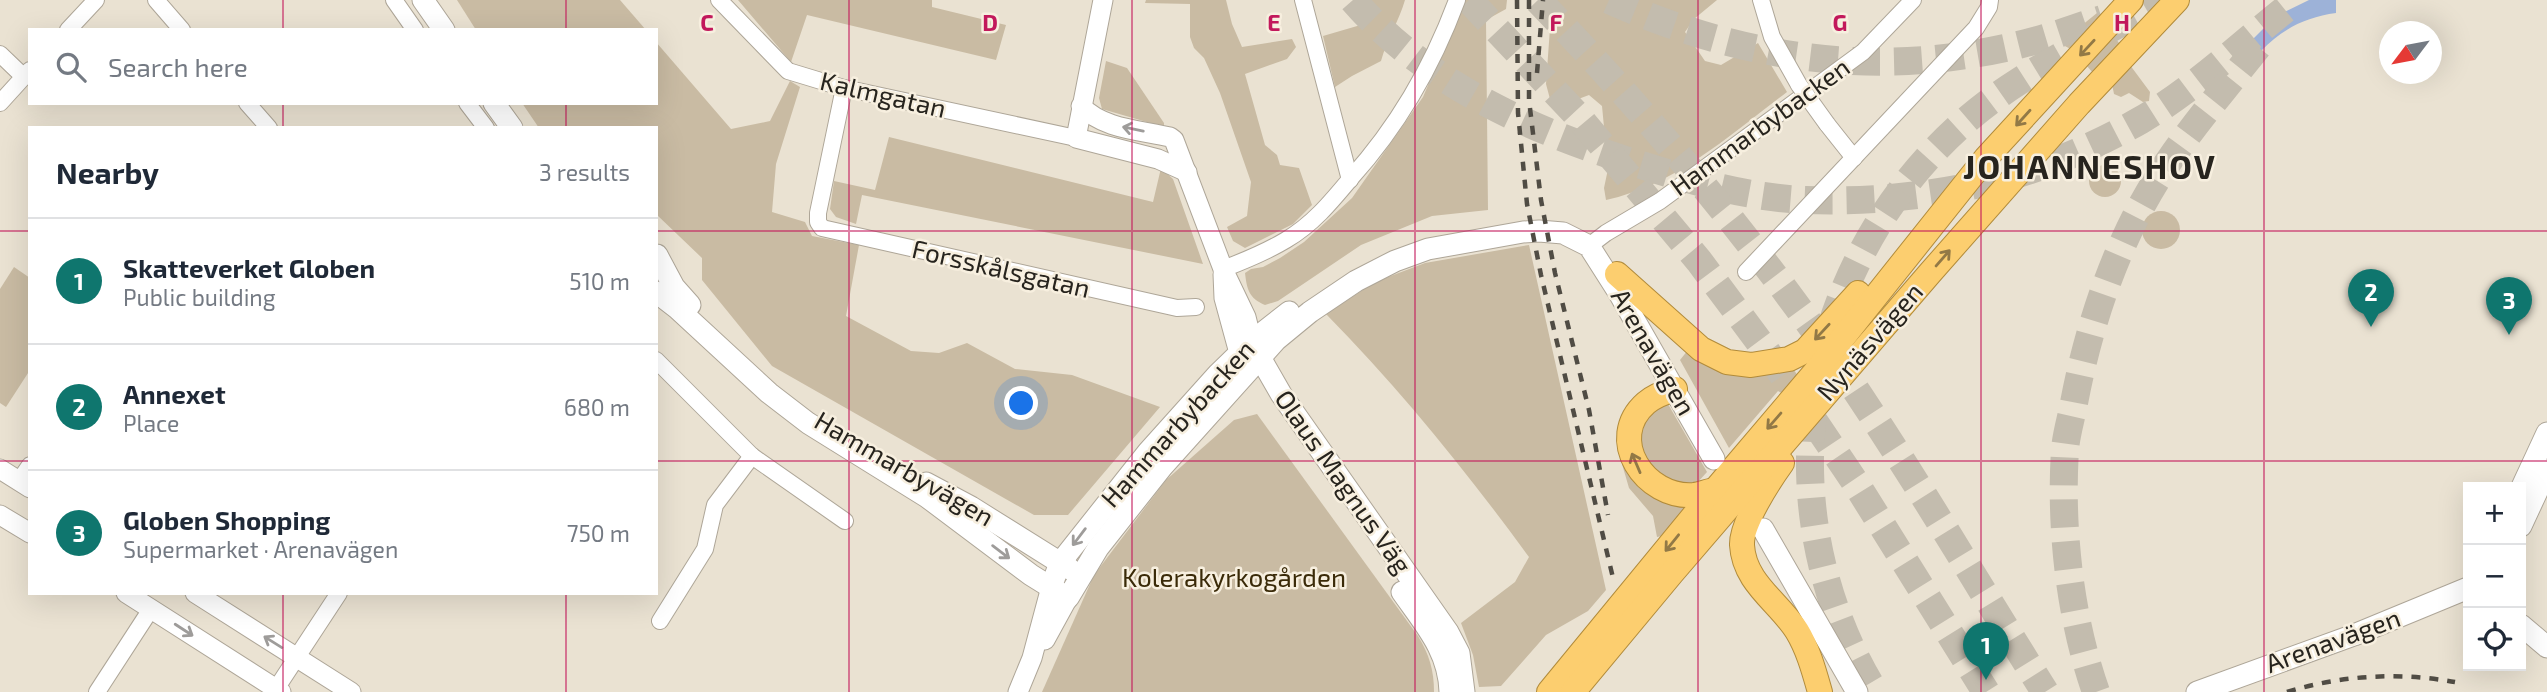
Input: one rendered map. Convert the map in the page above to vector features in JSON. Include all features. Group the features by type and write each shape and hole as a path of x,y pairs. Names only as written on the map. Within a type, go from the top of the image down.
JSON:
{"highway":[{"name":"Nynäsvägen","path":"1549,692 1817,370 1986,158 2131,0"},
{"name":"Nynäsvägen","path":"1573,692 1834,384 2079,103 2176,1"},
{"path":"1616,274 1701,349 1727,362 1751,365 1790,359 1805,351 1847,306 1934,203 1986,158"},
{"path":"1820,692 1808,653 1798,633 1779,607 1757,586 1742,543 1745,530 1774,474 1834,384"},
{"path":"1675,389 1658,395 1639,410 1630,435 1632,457 1642,475 1655,486 1692,495 1715,490"},
{"path":"1591,692 1774,474"}],"main road":[{"path":"423,0 442,28"},
{"path":"495,105 511,126"},
{"name":"Hammarbybacken","path":"1060,592 1060,563 1148,452 1303,302 1350,271 1391,250 1426,239 1521,222 1552,221 1579,226 1587,230 1593,243"},
{"name":"Arenavägen","path":"1593,243 1616,274 1717,455 1675,389 1593,243"},
{"name":"Hammarbyvägen","path":"658,259 674,287 685,299 774,386 814,418 852,444 971,507 1081,575"},
{"name":"Hammarbyvägen","path":"658,294 769,393 808,423 927,497 1060,592"},
{"name":"Hammarbybacken","path":"1060,592 1081,575 1098,548 1250,356"},
{"name":"Olaus Magnus Väg","path":"1250,356 1441,648 1450,679 1450,692"},
{"name":"Olaus Magnus Väg","path":"1250,356 1287,402 1448,632 1459,653 1464,692"},
{"path":"2524,482 2547,433"},
{"path":"2526,515 2547,470"},
{"path":"1849,692 1761,532 1857,692"},
{"name":"Arenavägen","path":"2197,692 2354,635 2463,590"},
{"path":"2526,629 2547,647"}],"street":[{"path":"70,28 96,0"},
{"path":"156,0 180,28"},
{"path":"394,0 414,28"},
{"name":"Kalmgatan","path":"719,0 788,71 844,88 1076,138"},
{"path":"1103,0 1076,138 1158,159 1187,172"},
{"path":"1303,0 1350,180"},
{"path":"1223,269 1286,240 1324,212 1370,158 1403,109 1432,58 1457,0"},
{"path":"1761,0 1772,37 1788,68 1854,158"},
{"name":"Hammarbybacken","path":"1593,243 1661,201 1863,52 1913,0"},
{"path":"1746,272 1976,28 1989,7 1990,0"},
{"path":"0,54 27,74 0,103"},
{"name":"Forsskålsgatan","path":"844,88 818,213 821,228 1177,308 1196,307"},
{"path":"249,105 267,126"},
{"path":"469,105 484,126"},
{"name":"Olaus Magnus Väg","path":"1081,106 1091,117 1102,122 1170,137 1187,172 1223,269 1246,317 1250,356"},
{"path":"658,362 752,456 845,521"},
{"path":"660,621 705,549 715,505 752,456"},
{"path":"0,469 26,478"},
{"path":"0,514 28,532"},
{"name":"Hammarbybacken","path":"1018,692 1060,592"},
{"path":"129,595 277,691 338,595"},
{"path":"198,595 351,692"},
{"path":"97,692 151,609"}],"green space":[{"path":"457,0 620,0 644,28 475,28"},
{"path":"738,0 932,0 932,7 1006,25 996,60 807,15 791,62"},
{"path":"1146,0 1226,0 1242,47 1292,39 1296,47 1287,59 1245,74 1265,145 1277,155 1280,165 1299,168 1312,205 1293,224 1245,248 1233,241 1227,227 1247,216 1251,182 1220,93 1204,58 1194,48 1190,37 1190,4 1145,3"},
{"path":"1366,0 1405,0 1381,61 1335,87 1323,36 1364,24 1369,16"},
{"path":"1464,0 1507,0 1506,9 1486,20 1488,210 1432,216 1361,245 1278,301 1265,305 1255,299 1248,289 1245,273 1263,267 1304,242 1352,198 1423,97"},
{"path":"1552,0 1717,0 1694,19 1685,32 1705,61 1721,65 1758,43 1787,92 1724,141 1679,170 1632,193 1606,200 1604,188 1608,169 1602,106 1589,95 1565,104 1550,99 1546,84"},
{"path":"2097,13 2101,14 2104,23 2128,55 2127,61 2150,92 2149,101 2143,102 2129,93 2121,97 2114,94 2112,84 2093,73 2074,51 2065,46 2065,39"},
{"path":"658,44 731,129 770,121 790,81 800,87 776,164 772,212 805,222 812,236 859,245 846,316 911,351 939,353 967,343 1015,369 1072,375 1160,407 1068,515 1034,515 772,366 702,280 702,258 658,216 658,126 538,126 523,105 658,105"},
{"path":"1106,61 1127,68 1164,123 1164,127 1102,109 1099,98"},
{"path":"889,137 1153,202 1161,168 1173,179 1203,264 862,195 856,224 836,217 830,209 834,181 875,190"},
{"path":"2105,165 2116,170 2121,181 2116,192 2105,197 2094,192 2089,181 2094,170"},
{"path":"2161,211 2174,217 2180,230 2174,243 2161,249 2148,243 2142,230 2148,217"},
{"path":"1529,245 1606,590 1588,611 1546,635 1501,686 1479,687 1473,655 1461,623 1515,582 1529,557 1432,432 1326,314 1375,282 1425,263"},
{"path":"14,267 28,277 28,373 6,407 0,403 0,289"},
{"path":"1688,350 1794,370 1798,376 1783,394 1778,391 1729,448 1680,360"},
{"path":"1668,404 1707,472 1697,483 1672,485 1642,463 1641,425 1654,410"},
{"name":"Kolerakyrkogården","path":"1257,414 1418,636 1430,662 1434,692 1042,692 1094,575 1166,480 1234,420"},
{"path":"1626,461 1687,502 1662,536 1657,537 1653,516 1629,488 1622,464"}],"water":[{"path":"2309,0 2336,0 2336,13 2295,25 2277,36 2261,51 2253,39 2276,16"}],"tunnel":[{"path":"1353,0 1417,59 1453,84 1531,124 1613,156 1672,175 1747,193 1805,200 1867,200 1960,188 2021,173 2073,154 2161,108 2288,7"},
{"path":"1469,0 1576,114 1699,261 1772,359 1855,482 1986,692"},
{"path":"1538,0 1664,138 1781,284 1878,424 2045,692"},
{"path":"1609,0 1660,21 1762,50 1814,58 1866,61 1919,60 1972,54 2036,41 2102,19"},
{"path":"1831,327 1861,254 1881,220 1903,188 1955,130 2018,82 2161,0"},
{"path":"2096,692 2073,604 2064,511 2066,444 2089,339 2110,275 2153,185 2204,114 2260,44"},
{"path":"1813,414 1811,486 1821,559 1843,628 1857,661 1875,692"}],"railway":[{"path":"1517,0 1518,113 1527,204 1541,275 1613,578"},
{"path":"1529,0 1529,100 1541,200 1555,273 1589,410 1608,515"},
{"path":"1537,73 1543,0"},
{"path":"2287,692 2329,682 2371,677 2413,677 2455,682"}],"place":[{"name":"Annexet","path":"2371,327"},
{"name":"Globen Shopping","path":"2509,335"},
{"name":"Skatteverket Globen","path":"1986,680"}],"district":[{"name":"JOHANNESHOV","path":"2090,167"}]}
